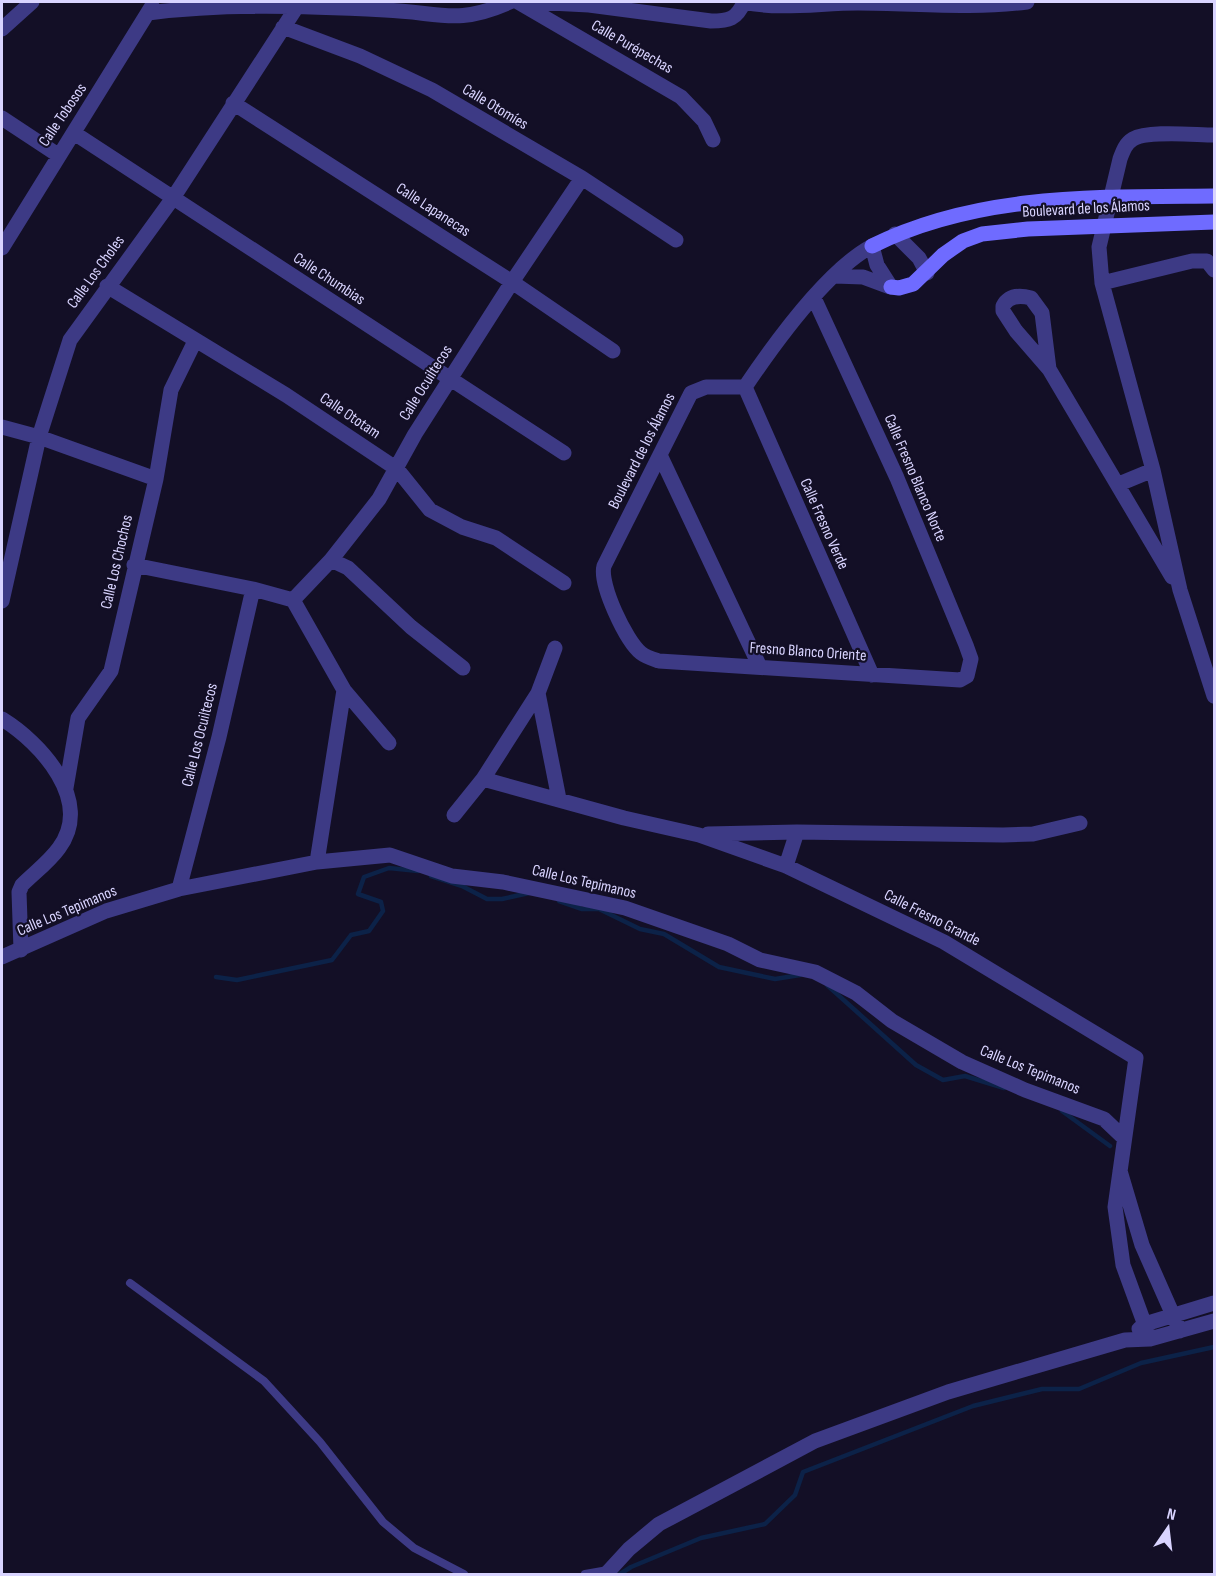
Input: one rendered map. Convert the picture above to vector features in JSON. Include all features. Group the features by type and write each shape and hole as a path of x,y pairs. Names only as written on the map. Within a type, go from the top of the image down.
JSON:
{"street":[{"path":"2,29 32,2"},
{"path":"151,7 298,5 455,17 481,14 510,2"},
{"name":"Calle Purépechas","path":"518,2 681,97 704,121 714,140"},
{"path":"530,2 589,5 711,21 731,19 737,16 744,2 776,6 857,3 999,5 1027,2"},
{"name":"Calle Los Choles","path":"2,601 39,437 70,340 173,198 232,103 298,5"},
{"name":"Calle Tobosos","path":"2,248 57,155 74,133 151,7"},
{"name":"Calle Otomíes","path":"283,27 360,56 407,77 582,178 676,240"},
{"name":"Calle Lapanecas","path":"232,103 512,282 612,351"},
{"path":"2,118 57,155"},
{"name":"Calle Chumbias","path":"74,133 564,453"},
{"path":"1215,135 1151,135 1132,140 1124,148 1110,196 1099,254 1102,283 1153,470 1180,590 1215,696"},
{"name":"Calle Ocuiltecos","path":"293,600 331,560 380,499 449,380 582,178"},
{"name":"Boulevard de los Álamos","path":"645,656 636,648 621,623 602,576 604,566 691,393 706,387 745,387 763,359 814,298 860,252 895,234 952,215 996,206 1110,196 1215,196"},
{"name":"Boulevard de los Álamos","path":"891,287 907,287 927,273 943,255 963,241 982,234 1028,229 1215,222"},
{"path":"895,234 919,258 927,273"},
{"path":"872,246 877,265 891,287"},
{"path":"1102,283 1192,261 1207,261 1215,270"},
{"path":"835,276 863,277 891,287"},
{"name":"Calle Ototam","path":"107,286 286,395 397,469 430,510 462,527 496,538 564,583"},
{"name":"Calle Fresno Blanco Norte","path":"814,298 897,478 966,645 971,659 968,676"},
{"name":"Calle Los Chochos","path":"66,788 73,735 87,703 111,671 156,478 171,390 195,340"},
{"path":"1048,369 1119,484 1180,590"},
{"name":"Calle Fresno Verde","path":"745,387 872,675"},
{"path":"2,427 39,437 156,478"},
{"path":"660,455 760,667"},
{"path":"1119,484 1153,470"},
{"path":"331,560 348,568 411,627 463,668"},
{"path":"134,565 253,589 293,600 344,690 389,743"},
{"name":"Calle Los Ocuiltecos","path":"179,889 219,737 253,589"},
{"path":"454,815 483,779 538,693 555,648"},
{"name":"Fresno Blanco Oriente","path":"645,656 659,661 872,675 953,680 968,676"},
{"path":"317,862 344,690"},
{"path":"538,693 559,799"},
{"path":"2,719 30,742 66,788 71,811 60,848 22,885 19,892 21,950"},
{"name":"Calle Fresno Grande","path":"483,779 624,818 699,835 786,866 944,942 1136,1058 1124,1138"},
{"name":"Calle Fresno Grande","path":"699,835 797,832 1004,835 1033,834 1080,824"},
{"path":"786,866 797,832"},
{"name":"Calle Los Tepimanos","path":"2,957 106,911 179,889 317,862 390,855 452,876 503,882 625,908 728,944 760,960 815,972 856,993 892,1021 963,1062 1024,1090 1104,1119 1124,1138"},
{"path":"1124,1138 1115,1207 1116,1232 1123,1265 1150,1339"},
{"path":"1119,1167 1142,1245 1180,1331"},
{"path":"1125,1340 1145,1324 1215,1303"},
{"path":"607,1572 659,1524 691,1504 815,1441 948,1392 1125,1340 1150,1339 1215,1321"}],"lane":[{"path":"130,1283 264,1381 320,1442 383,1522 414,1548 464,1575"},
{"path":"585,1575 607,1572"}],"waterway":[{"path":"216,977 237,980 332,960 351,935 369,931 383,911 381,902 358,894 364,877 389,868 418,871"},
{"path":"431,876 462,886 487,899 502,899 529,893"},
{"path":"559,901 582,909 599,909 640,929 664,934 719,967 775,979 800,975"},
{"path":"827,985 916,1065 943,1080 965,1076 1004,1088"},
{"path":"1062,1111 1110,1146"},
{"path":"620,1574 631,1567 701,1538 765,1524 795,1495 803,1472 973,1406 1042,1389 1079,1389 1141,1363 1214,1347"}]}
